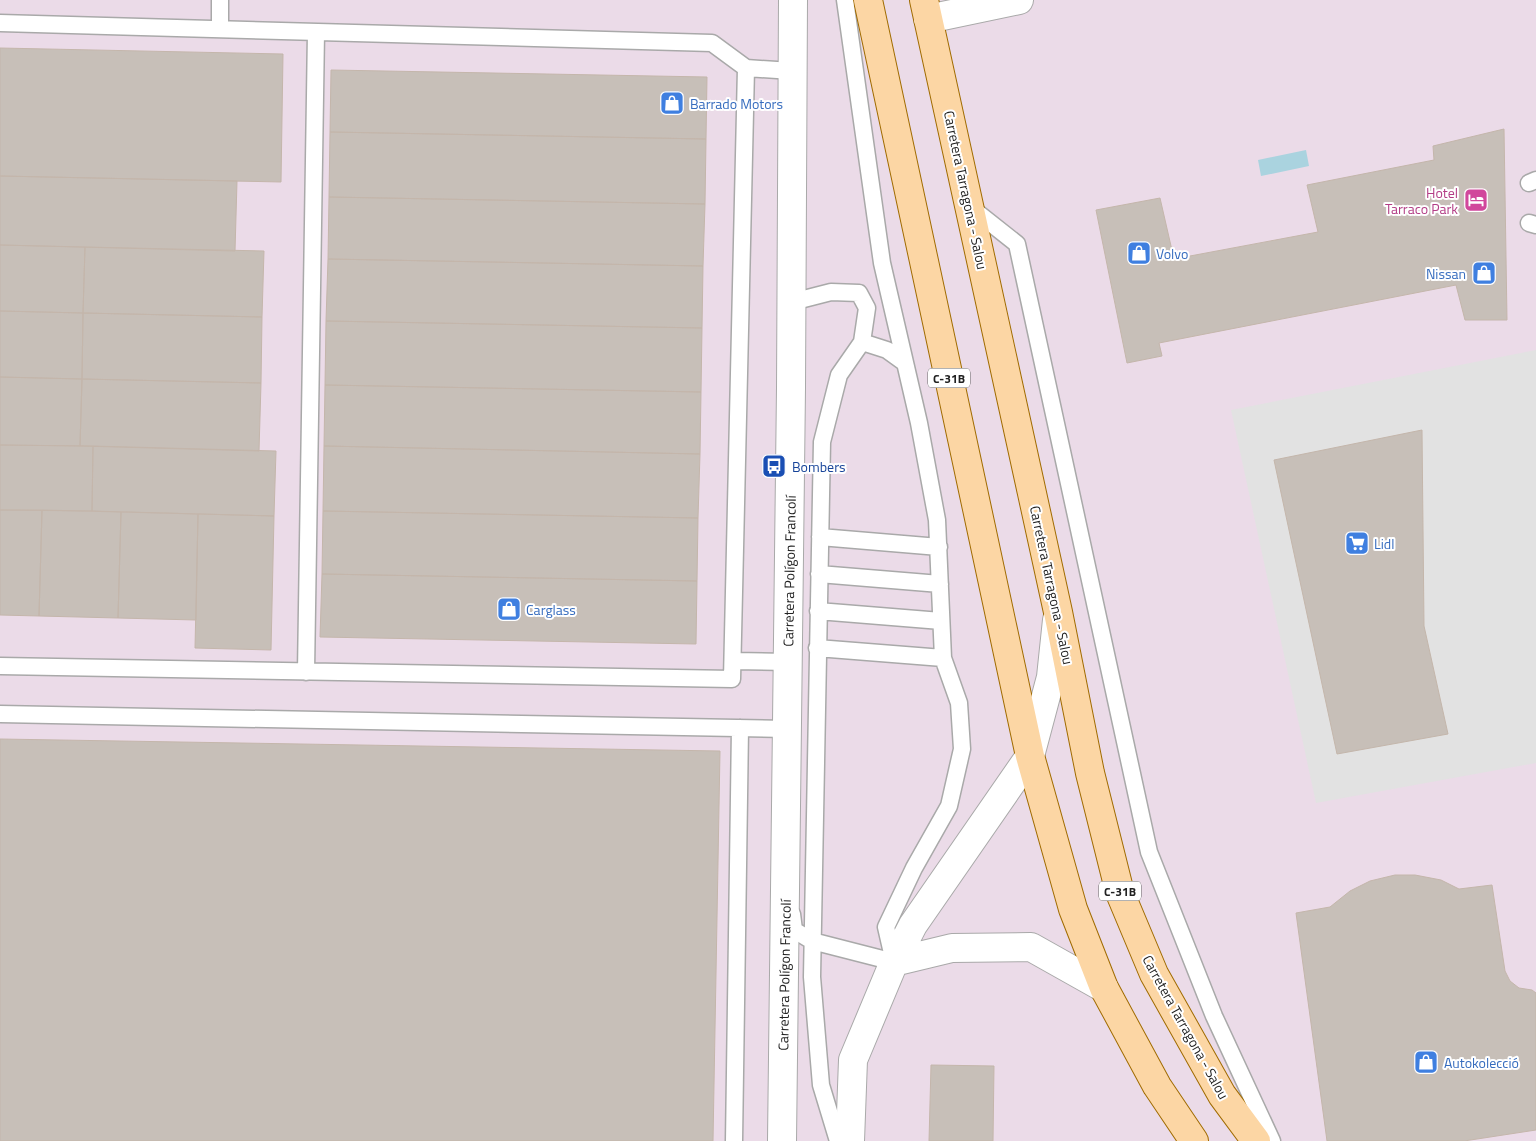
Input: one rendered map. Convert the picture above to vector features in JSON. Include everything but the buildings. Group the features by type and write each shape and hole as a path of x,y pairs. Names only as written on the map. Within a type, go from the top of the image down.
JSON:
{"main road":[{"name":"C-31B","path":"868,0 1030,756 1073,909 1104,988 1157,1086 1194,1141"},
{"name":"Carretera Tarragona - Salou","path":"926,10 1058,612 1090,773 1120,892 1154,974 1222,1095 1256,1141"}],"street":[{"name":"Carretera Polígon Francolí","path":"782,1141 792,302 793,0"},
{"path":"926,10 1019,0"},
{"path":"850,1141 853,1060 894,962 913,925 1030,756 1050,677 1058,612"},
{"path":"894,962 952,948 1031,947 1104,988"}],"lane":[{"path":"220,0 220,30"},
{"path":"785,872 794,930 812,941 894,962 886,927 914,868 949,806 962,749 959,703 943,658 937,520 919,423 882,263 845,0"},
{"path":"0,23 712,43 746,68 792,71"},
{"path":"306,672 316,32"},
{"path":"0,666 732,679 746,68"},
{"path":"969,206 1017,244 1149,852 1214,1016 1272,1141"},
{"path":"792,302 831,292 859,293 867,308 862,342 839,375 822,442 812,977 821,1084 838,1141"},
{"path":"862,342 887,350 905,363"},
{"path":"820,537 939,547"},
{"path":"819,574 940,584"},
{"path":"818,611 942,621"},
{"path":"818,648 943,658"},
{"path":"732,661 788,662"},
{"path":"0,714 787,728"},
{"path":"734,1141 740,728"}],"shaded area":[{"path":"0,0 1536,0 1536,1141 0,1141"},
{"path":"1536,350 1536,763 1316,803 1231,410"}],"water":[{"path":"1306,150 1309,166 1261,176 1258,160"}],"place":[{"name":"Barrado Motors","path":"672,103"},
{"name":"Hotel Tarraco Park","path":"1476,200"},
{"name":"Volvo","path":"1139,253"},
{"name":"Nissan","path":"1484,273"},
{"name":"Bombers","path":"774,466"},
{"name":"Lidl","path":"1357,543"},
{"name":"Carglass","path":"509,609"},
{"name":"Autokolecció","path":"1426,1062"}]}
